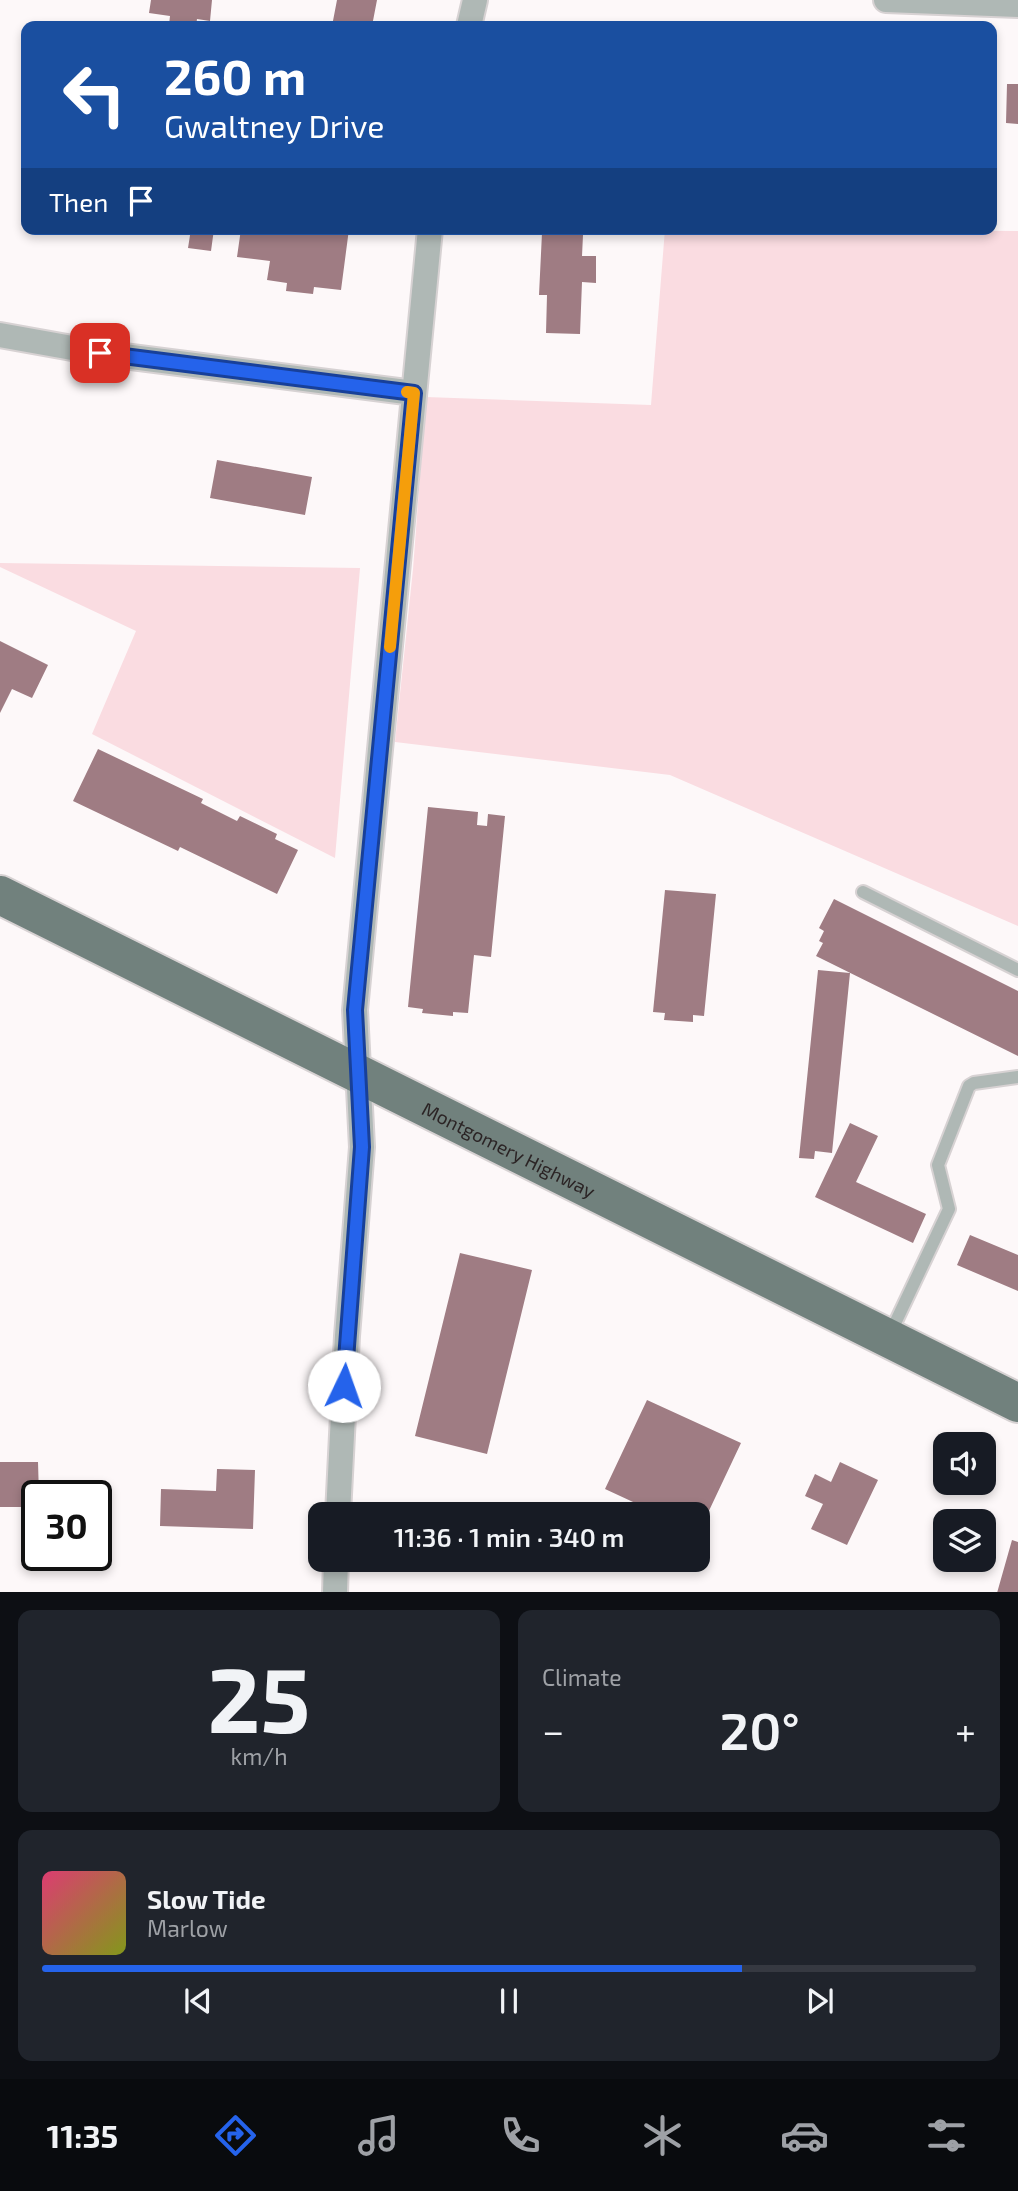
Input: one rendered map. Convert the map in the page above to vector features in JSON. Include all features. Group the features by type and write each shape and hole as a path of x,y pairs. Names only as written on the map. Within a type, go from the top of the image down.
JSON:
{"main road":[{"name":"Montgomery Highway","path":"0,895 887,1340 1018,1403"}],"street":[{"path":"470,21 475,0"},
{"path":"887,0 1018,5"},
{"path":"339,1502 347,1336 362,1147 355,1010 429,235"},
{"path":"0,335 100,353 414,393"},
{"path":"335,1592 336,1572"}],"lane":[{"path":"863,892 1018,970"},
{"path":"887,1340 949,1209 939,1165 969,1086 1018,1077"}],"shaded area":[{"path":"997,231 1018,231 1018,926 670,775 395,742 413,569 426,397 651,405 665,235 997,235"},
{"path":"0,563 360,568 335,858 92,734 136,631 0,567"}],"building":[{"path":"151,0 212,0 210,21 169,21 170,16 149,13"},
{"path":"337,0 377,0 373,21 333,21"},
{"path":"1007,84 1018,84 1018,124 1006,123"},
{"path":"190,235 213,235 211,251 188,248"},
{"path":"240,235 348,235 341,290 314,287 313,294 286,291 287,283 267,280 270,261 237,257"},
{"path":"542,235 583,235 582,256 596,256 596,283 582,282 580,334 546,333 547,295 539,295"},
{"path":"217,460 312,477 305,515 210,498"},
{"path":"0,641 48,665 32,698 12,689 0,713"},
{"path":"98,749 203,799 201,803 237,821 240,816 277,834 275,839 298,850 277,894 180,847 178,851 73,801"},
{"path":"428,807 478,812 477,825 487,826 488,814 505,816 491,957 474,955 468,1013 453,1012 453,1016 422,1013 423,1009 408,1007"},
{"path":"665,890 716,894 704,1016 693,1015 693,1022 664,1020 665,1013 653,1012"},
{"path":"834,899 1018,991 1018,1056 816,956 823,943 819,941 824,931 819,928"},
{"path":"818,970 850,973 832,1153 815,1151 814,1159 799,1158"},
{"path":"850,1123 878,1136 856,1182 926,1214 913,1243 815,1197"},
{"path":"970,1235 1018,1255 1018,1291 957,1265"},
{"path":"460,1253 532,1270 487,1454 415,1436"},
{"path":"647,1400 741,1443 710,1509 710,1502 633,1502 605,1489"},
{"path":"0,1462 38,1462 39,1480 21,1480 21,1507 0,1507"},
{"path":"840,1462 878,1480 847,1545 811,1529 823,1504 805,1496 815,1474 831,1482"},
{"path":"217,1469 255,1470 253,1529 160,1526 161,1489 216,1491"},
{"path":"1012,1540 1018,1542 1018,1592 997,1592"}],"slow traffic":[{"path":"390,647 414,393 407,392"}],"route":[{"path":"100,353 414,393 355,1010 362,1147 344,1386"}]}
